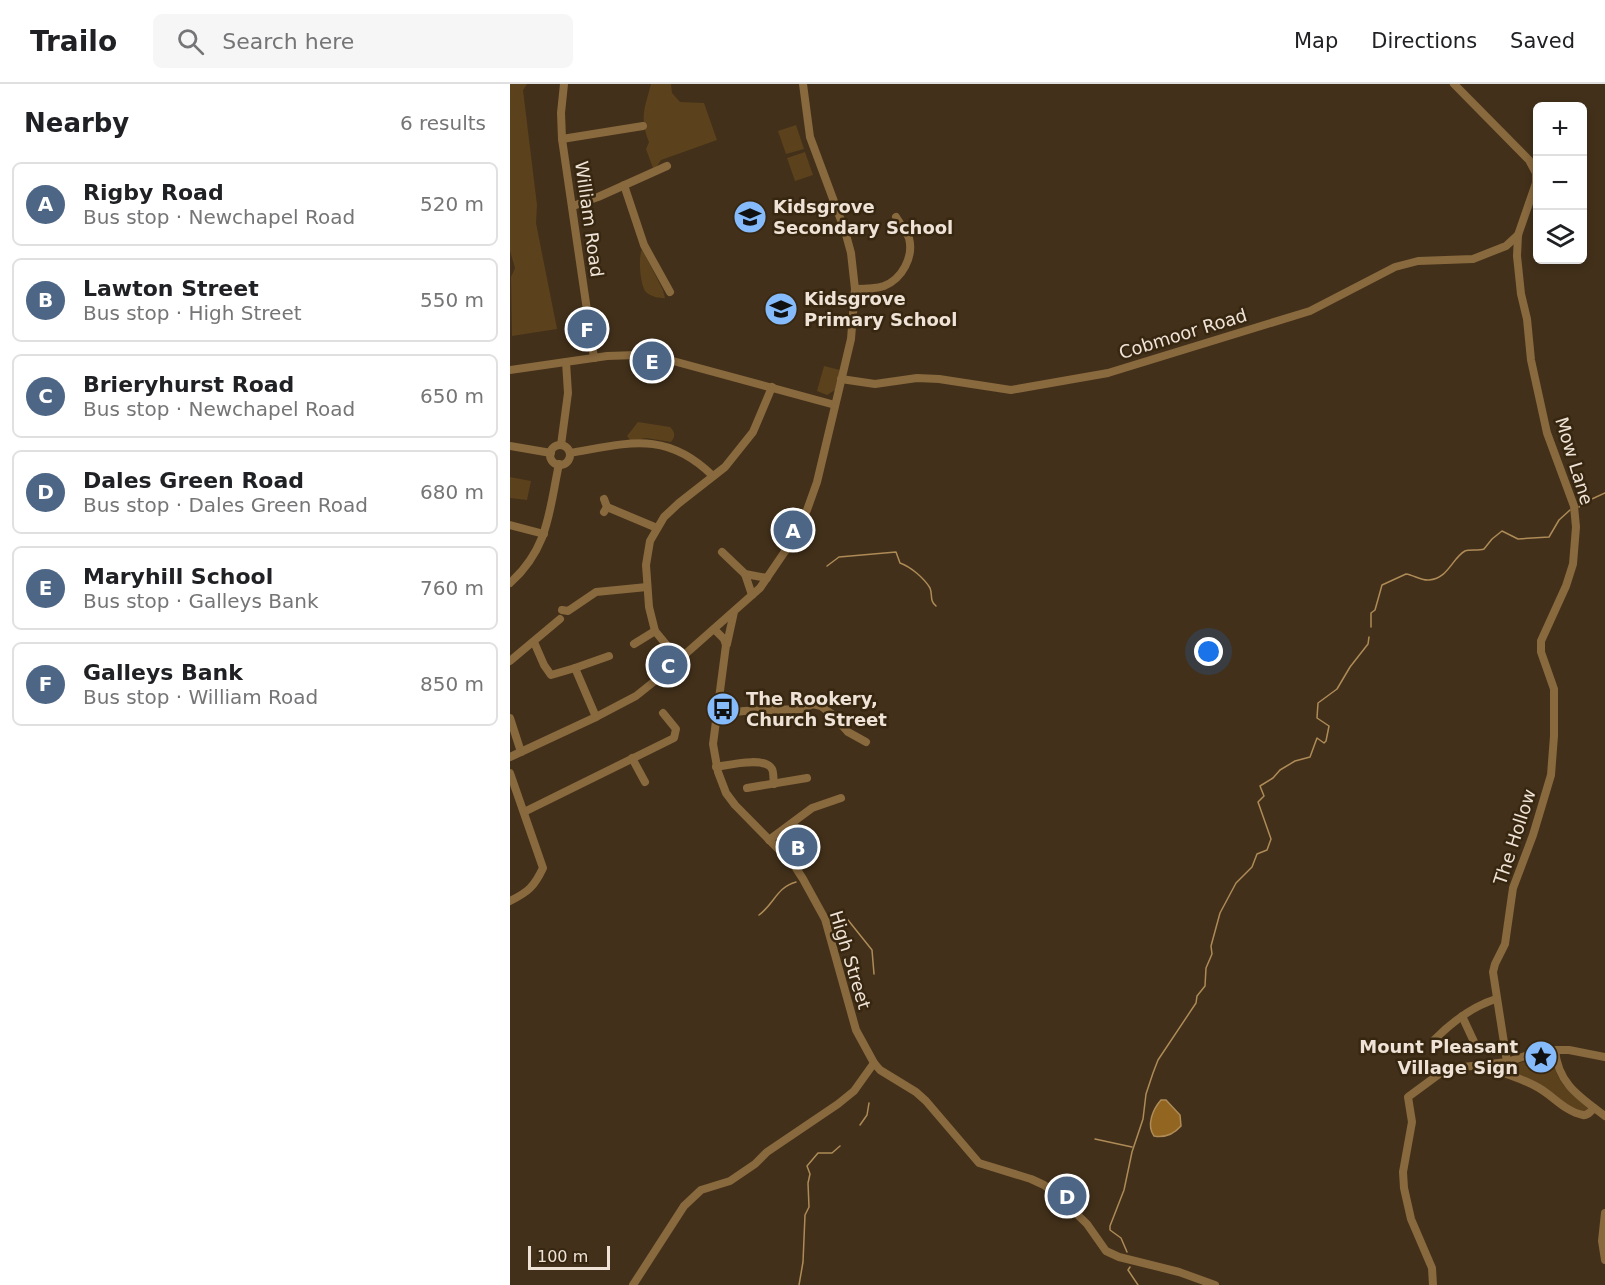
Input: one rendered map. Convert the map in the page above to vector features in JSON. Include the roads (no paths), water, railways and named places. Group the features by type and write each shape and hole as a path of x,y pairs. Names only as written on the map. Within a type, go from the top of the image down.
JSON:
{"street":[{"name":"William Road","path":"564,84 561,113 562,138 594,358"},
{"path":"510,757 636,696 679,660 752,595 767,578 790,544 813,496 851,339 855,289 851,253 845,231 810,137 803,84"},
{"name":"Mow Lane","path":"1454,84 1529,160 1536,173 1536,183 1518,235 1517,256 1531,360 1547,433 1574,506 1576,527 1573,564 1566,586 1541,641 1541,652 1554,689"},
{"path":"562,138 643,126"},
{"path":"573,206 667,166"},
{"path":"624,185 645,245 670,292"},
{"path":"855,289 883,286 896,279 905,266 910,249 909,238 895,216"},
{"name":"Cobmoor Road","path":"841,379 875,384 916,378 939,379 1011,390 1108,373 1310,311 1395,267 1418,261 1473,259 1506,246 1518,235"},
{"path":"510,369 637,355 662,358 835,405"},
{"path":"561,445 568,393 566,362"},
{"path":"679,660 655,631 649,607 647,552 650,541 664,517 678,502 725,467 753,432 772,387"},
{"path":"570,453 641,443 662,445 690,456 713,476"},
{"path":"561,445 567,447 570,453 567,462 559,464 552,460 551,453 556,446 561,445"},
{"path":"510,446 551,453"},
{"path":"510,583 537,551 544,534 552,506 559,464"},
{"path":"605,506 657,528"},
{"path":"510,525 544,534"},
{"path":"722,552 745,574 752,595"},
{"path":"745,574 767,578"},
{"path":"510,661 534,642 561,614 596,592 647,587"},
{"name":"High Street","path":"735,610 726,645 713,744 716,767 727,794 794,865 825,920 856,1030 874,1063"},
{"path":"714,629 720,633 726,645"},
{"path":"634,644 655,631"},
{"path":"534,642 551,675 609,656"},
{"path":"575,668 596,717"},
{"name":"The Hollow","path":"1507,1062 1493,972 1505,944 1513,888 1533,835 1551,775 1554,689"},
{"path":"718,714 821,706 833,715 848,732 866,742"},
{"path":"524,812 674,738 676,729 663,713"},
{"path":"510,718 520,752"},
{"path":"632,759 645,782"},
{"path":"716,767 758,761 767,763 772,770 774,784"},
{"path":"510,773 543,868 536,884 510,901"},
{"path":"747,788 807,778"},
{"path":"769,840 812,808 841,798"},
{"path":"1443,1043 1436,1039 1462,1016 1485,1002 1496,999"},
{"path":"1462,1016 1476,1046"},
{"path":"1555,1050 1556,1063 1563,1080 1605,1116"},
{"path":"1433,1285 1432,1268 1411,1219 1404,1188 1403,1172 1412,1122 1407,1100 1413,1092 1446,1069 1507,1062 1540,1051 1569,1050 1605,1057"},
{"path":"633,1285 684,1206 701,1190 730,1180 756,1164 766,1152 838,1104 854,1091 874,1063 880,1070 916,1092 926,1101 979,1163 1044,1185 1087,1224 1106,1251 1125,1259 1179,1272 1215,1285"},
{"path":"1478,1064 1539,1088 1560,1104 1583,1115 1588,1114 1594,1108"},
{"path":"1605,1213 1602,1241 1605,1260"}],"waterway":[{"path":"1579,507 1605,493"},
{"path":"1371,627 1371,613 1375,610 1382,585 1406,574 1426,580 1441,576 1465,551 1484,549 1502,531 1518,539 1549,537 1559,520 1570,510"},
{"path":"827,566 839,557 896,552 900,563 913,570 930,588 936,606"},
{"path":"1127,1252 1121,1238 1110,1230 1110,1226 1124,1190 1153,1073 1158,1060 1205,986 1206,968 1212,954 1211,946 1220,913 1236,883 1252,867 1257,854 1267,850 1271,839 1258,802 1264,796 1260,786 1295,761 1310,757 1317,738 1324,743 1326,741 1329,726 1317,718 1318,703 1337,689 1368,644 1369,637"},
{"path":"759,915 784,888 796,882"},
{"path":"848,920 872,950 874,974"},
{"path":"860,1125 867,1115 869,1103"},
{"path":"1095,1139 1132,1147"},
{"path":"799,1285 803,1262 805,1215 809,1207 810,1174 807,1166 818,1153 832,1153 840,1146"},
{"path":"1130,1267 1128,1270 1138,1285"}],"place":[{"name":"Kidsgrove Secondary School","path":"750,217"},
{"name":"Kidsgrove Primary School","path":"781,309"},
{"name":"Galleys Bank","path":"587,329"},
{"name":"Maryhill School","path":"652,361"},
{"name":"Rigby Road","path":"793,530"},
{"name":"Brieryhurst Road","path":"668,665"},
{"name":"The Rookery, Church Street","path":"723,709"},
{"name":"Lawton Street","path":"798,847"},
{"name":"Mount Pleasant Village Sign","path":"1541,1057"},
{"name":"Dales Green Road","path":"1067,1196"}]}
